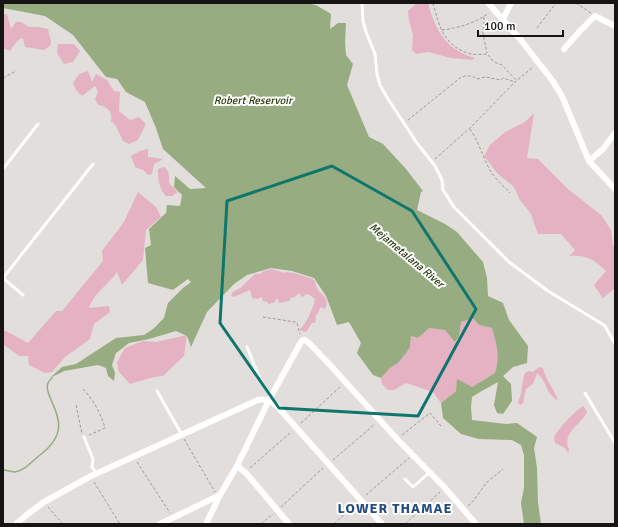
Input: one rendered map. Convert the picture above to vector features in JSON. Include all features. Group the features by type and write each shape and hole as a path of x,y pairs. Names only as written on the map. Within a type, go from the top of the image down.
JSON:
{"street":[{"path":"488,3 539,62 562,96 589,161 615,189"},
{"path":"503,19 511,3"},
{"path":"564,49 595,16 614,24"},
{"path":"589,161 603,149 615,133"},
{"path":"206,524 219,496 237,466 270,397 303,340 310,344 332,366 379,420 430,472 476,524"},
{"path":"16,524 44,502 94,475 258,400 270,397"},
{"path":"270,397 382,524"},
{"path":"237,466 246,473 289,524"},
{"path":"160,524 219,496"}],"lane":[{"path":"362,3 363,21 374,54 376,74 388,99 417,143 432,162 442,180 443,190 454,207 509,262 548,292 605,326 615,344"},
{"path":"3,169 38,124"},
{"path":"23,295 3,278 93,164"},
{"path":"247,347 270,397"},
{"path":"157,391 182,435"},
{"path":"585,393 615,443"},
{"path":"84,437 93,459 92,467 94,475"},
{"path":"405,479 413,487 430,472"}],"path":[{"path":"433,3 444,37 455,47 471,54 487,54"},
{"path":"537,28 556,3"},
{"path":"576,3 595,16"},
{"path":"441,30 454,29 469,24 493,10"},
{"path":"484,16 483,34 487,54 494,62 502,65 516,81"},
{"path":"432,162 470,128 516,81 539,62"},
{"path":"3,78 16,71"},
{"path":"404,123 434,100 450,85 466,76 472,76 478,79 485,77 501,80 503,78 516,81"},
{"path":"470,128 477,139 491,172 497,181 503,184 510,193"},
{"path":"263,317 297,323 303,340"},
{"path":"76,405 84,437 105,428 91,397 83,389"},
{"path":"397,439 430,413 441,426"},
{"path":"261,524 379,420"},
{"path":"182,435 219,496"},
{"path":"334,524 413,455"},
{"path":"134,456 174,518"},
{"path":"464,510 474,500 490,479 502,469"},
{"path":"94,475 120,524"},
{"path":"404,524 444,488"},
{"path":"44,502 63,524"}],"highlighted area":[{"path":"332,166 412,211 476,309 418,416 279,408 220,323 227,201"}],"shaded area":[{"path":"417,3 428,3 438,30 449,44 456,50 475,58 472,60 451,58 428,52 416,54 412,50 413,35 408,11"},
{"path":"7,14 11,29 16,22 21,22 29,27 48,29 51,42 50,46 44,50 25,47 23,38 18,40 10,51 3,48 3,15"},
{"path":"58,44 74,44 80,51 73,62 64,64 57,53"},
{"path":"88,71 92,82 96,74 107,80 114,91 120,92 119,111 130,120 139,117 146,124 138,140 129,144 123,141 116,126 111,121 109,110 98,105 95,99 98,92 95,86 82,96 76,90 73,83 79,74"},
{"path":"534,113 527,158 538,159 568,189 601,215 611,230 613,246 615,247 615,288 603,298 594,285 606,271 597,263 585,257 569,256 575,250 561,234 538,234 531,214 520,200 514,187 497,173 484,156 490,145 505,132 525,122"},
{"path":"148,149 148,157 163,159 154,164 152,174 148,175 143,170 135,167 131,156"},
{"path":"164,167 168,172 169,183 178,192 172,196 166,196 159,184 158,169"},
{"path":"138,192 156,207 161,217 146,230 143,260 122,285 117,272 94,298 89,308 109,306 110,312 94,324 90,339 65,357 52,372 45,373 29,365 28,356 19,356 3,344 3,331 6,331 28,343 56,311 62,311 103,261 102,251 124,222"},
{"path":"272,269 285,273 294,273 313,279 318,290 325,298 327,302 325,309 321,307 316,315 315,323 312,323 306,332 300,329 305,324 315,299 308,294 302,297 299,293 289,301 279,303 277,298 275,302 269,304 263,301 262,297 257,299 252,298 250,290 234,297 231,296 233,292 240,288 255,274 260,274 264,271"},
{"path":"473,317 479,325 492,328 497,350 495,373 472,387 456,391 441,403 433,392 406,383 394,390 388,390 382,384 381,378 390,368 398,363 407,352 410,347 411,336 418,338 429,328 446,330 455,342 459,336 461,322"},
{"path":"187,335 184,356 163,376 130,384 119,372 117,362 125,348 143,341 156,342"},
{"path":"539,367 543,368 558,401 549,392 544,381 537,373 533,384 526,389 523,403 520,405 518,402 521,395 525,373 529,371 533,372"},
{"path":"583,406 587,411 585,416 570,433 567,443 569,450 568,453 565,448 555,443 554,437 567,420"}],"water":[{"name":"Robert Reservoir","path":"3,3 305,3 316,5 331,14 330,29 338,23 346,23 346,55 353,64 347,85 369,137 383,144 406,169 423,191 421,192 417,210 445,224 457,232 483,262 487,278 488,296 503,303 509,320 528,346 527,363 513,367 503,376 511,384 512,401 503,414 497,413 494,405 498,382 472,397 471,407 472,420 506,424 517,423 537,437 534,448 541,524 524,524 521,503 524,488 524,455 521,445 512,440 479,439 461,434 443,418 441,403 456,391 457,379 472,387 495,373 497,350 492,328 479,325 473,318 461,322 459,336 455,342 445,330 429,328 418,338 411,336 410,347 407,352 398,363 390,368 381,378 373,375 357,353 361,343 349,322 337,325 326,296 314,278 292,271 271,268 247,275 234,284 207,312 191,347 187,336 176,331 129,343 116,353 112,365 115,373 114,381 108,376 106,368 98,365 64,371 50,378 62,367 76,364 116,338 144,335 153,329 164,318 168,303 191,282 188,279 173,290 148,283 145,248 151,245 149,229 166,213 167,205 180,206 182,195 174,187 175,176 190,189 206,188 163,149 145,102 126,92 117,79 106,77 73,35 45,16 3,8"}],"waterway":[{"path":"3,470 15,472 19,471 29,465 53,443 58,431 58,420 48,392 48,385 52,378"}],"district":[{"name":"LOWER THAMAE","path":"395,508"}],"water label":[{"name":"Mejametalana River","path":"407,255"}]}
